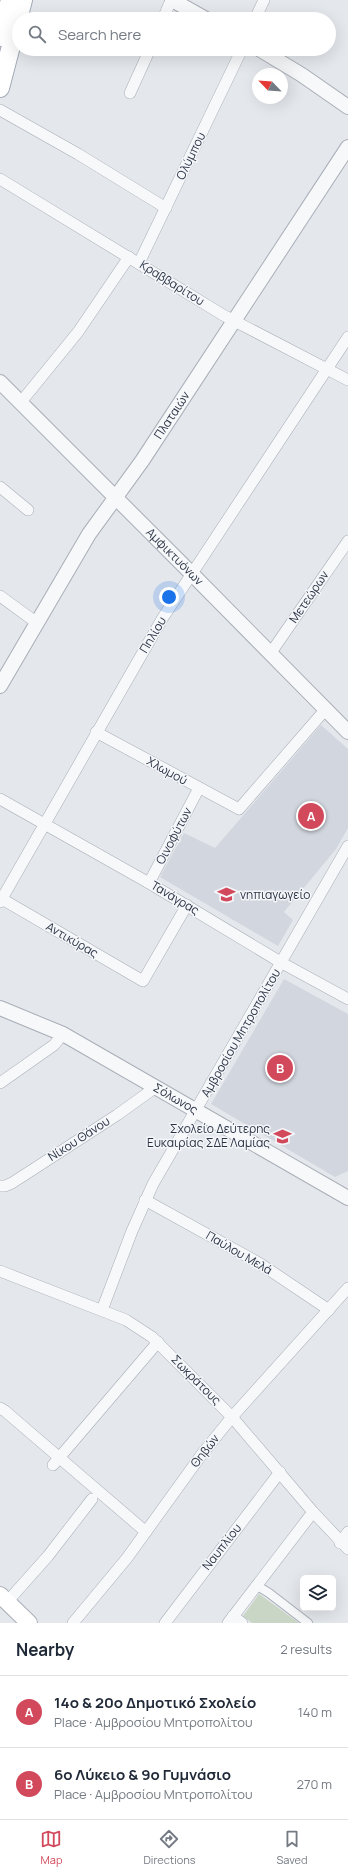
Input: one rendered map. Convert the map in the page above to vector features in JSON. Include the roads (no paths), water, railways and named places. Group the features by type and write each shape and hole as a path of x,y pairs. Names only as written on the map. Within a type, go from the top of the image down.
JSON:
{"main road":[{"path":"0,37 10,0"},
{"path":"20,12 23,0"},
{"path":"0,88 12,42"},
{"path":"4,1598 29,1623"}],"street":[{"path":"166,12 172,0 193,12"},
{"path":"258,12 264,0"},
{"path":"130,93 147,56"},
{"name":"Ολύμπου","path":"139,263 239,56"},
{"path":"271,56 302,75 348,107"},
{"path":"0,110 78,154 166,208"},
{"name":"Πλαταιών","path":"0,686 89,534 115,496 142,461 348,147"},
{"name":"Κραββαρίτου","path":"0,179 234,321 348,380"},
{"path":"21,402 78,332 129,257"},
{"name":"Πηλίου","path":"1,900 43,824 162,619 348,337"},
{"name":"Αμφικτυόνων","path":"0,382 192,573 348,732"},
{"path":"0,487 28,510"},
{"name":"Μετεώρων","path":"270,654 348,541"},
{"path":"0,596 37,622"},
{"name":"Χλωμού","path":"96,732 239,809 325,710"},
{"name":"Οινοφύτων","path":"149,883 199,788"},
{"name":"Τανάγρας","path":"0,799 187,905 282,963 348,999"},
{"name":"Αμβροσίου Μητροπολίτου","path":"102,1310 145,1200 282,963 344,862 348,846"},
{"name":"Αντικύρας","path":"1,900 143,981 187,905"},
{"name":"Σόλωνος","path":"0,1008 63,1034 348,1198"},
{"path":"0,1083 54,1045 63,1034"},
{"name":"Νίκου Θάνου","path":"0,1186 5,1186 12,1183 117,1115 156,1087"},
{"name":"Παύλου Μελά","path":"145,1200 259,1263 329,1310"},
{"name":"Σωκράτους","path":"0,1271 102,1310 134,1324 158,1342 232,1417 344,1546"},
{"name":"Θηβών","path":"73,1623 146,1532 202,1454 232,1417 329,1310 344,1302 348,1288"},
{"path":"56,1461 158,1342"},
{"path":"0,1408 5,1411 56,1461 146,1532"},
{"name":"Ναυπλίου","path":"165,1623 280,1472"},
{"path":"4,1598 48,1556 92,1499"},
{"path":"242,1623 230,1620 313,1512"},
{"path":"344,1546 348,1532"},
{"path":"256,1585 269,1593 308,1623"}],"place":[{"name":"14ο & 20ο Δημοτικό Σχολείο","path":"311,816"},
{"name":"νηπιαγωγείο","path":"227,895"},
{"name":"6ο Λύκειο & 9ο Γυμνάσιο","path":"280,1068"},
{"name":"Σχολείο Δεύτερης Ευκαιρίας ΣΔΕ Λαμίας","path":"283,1136"}]}
